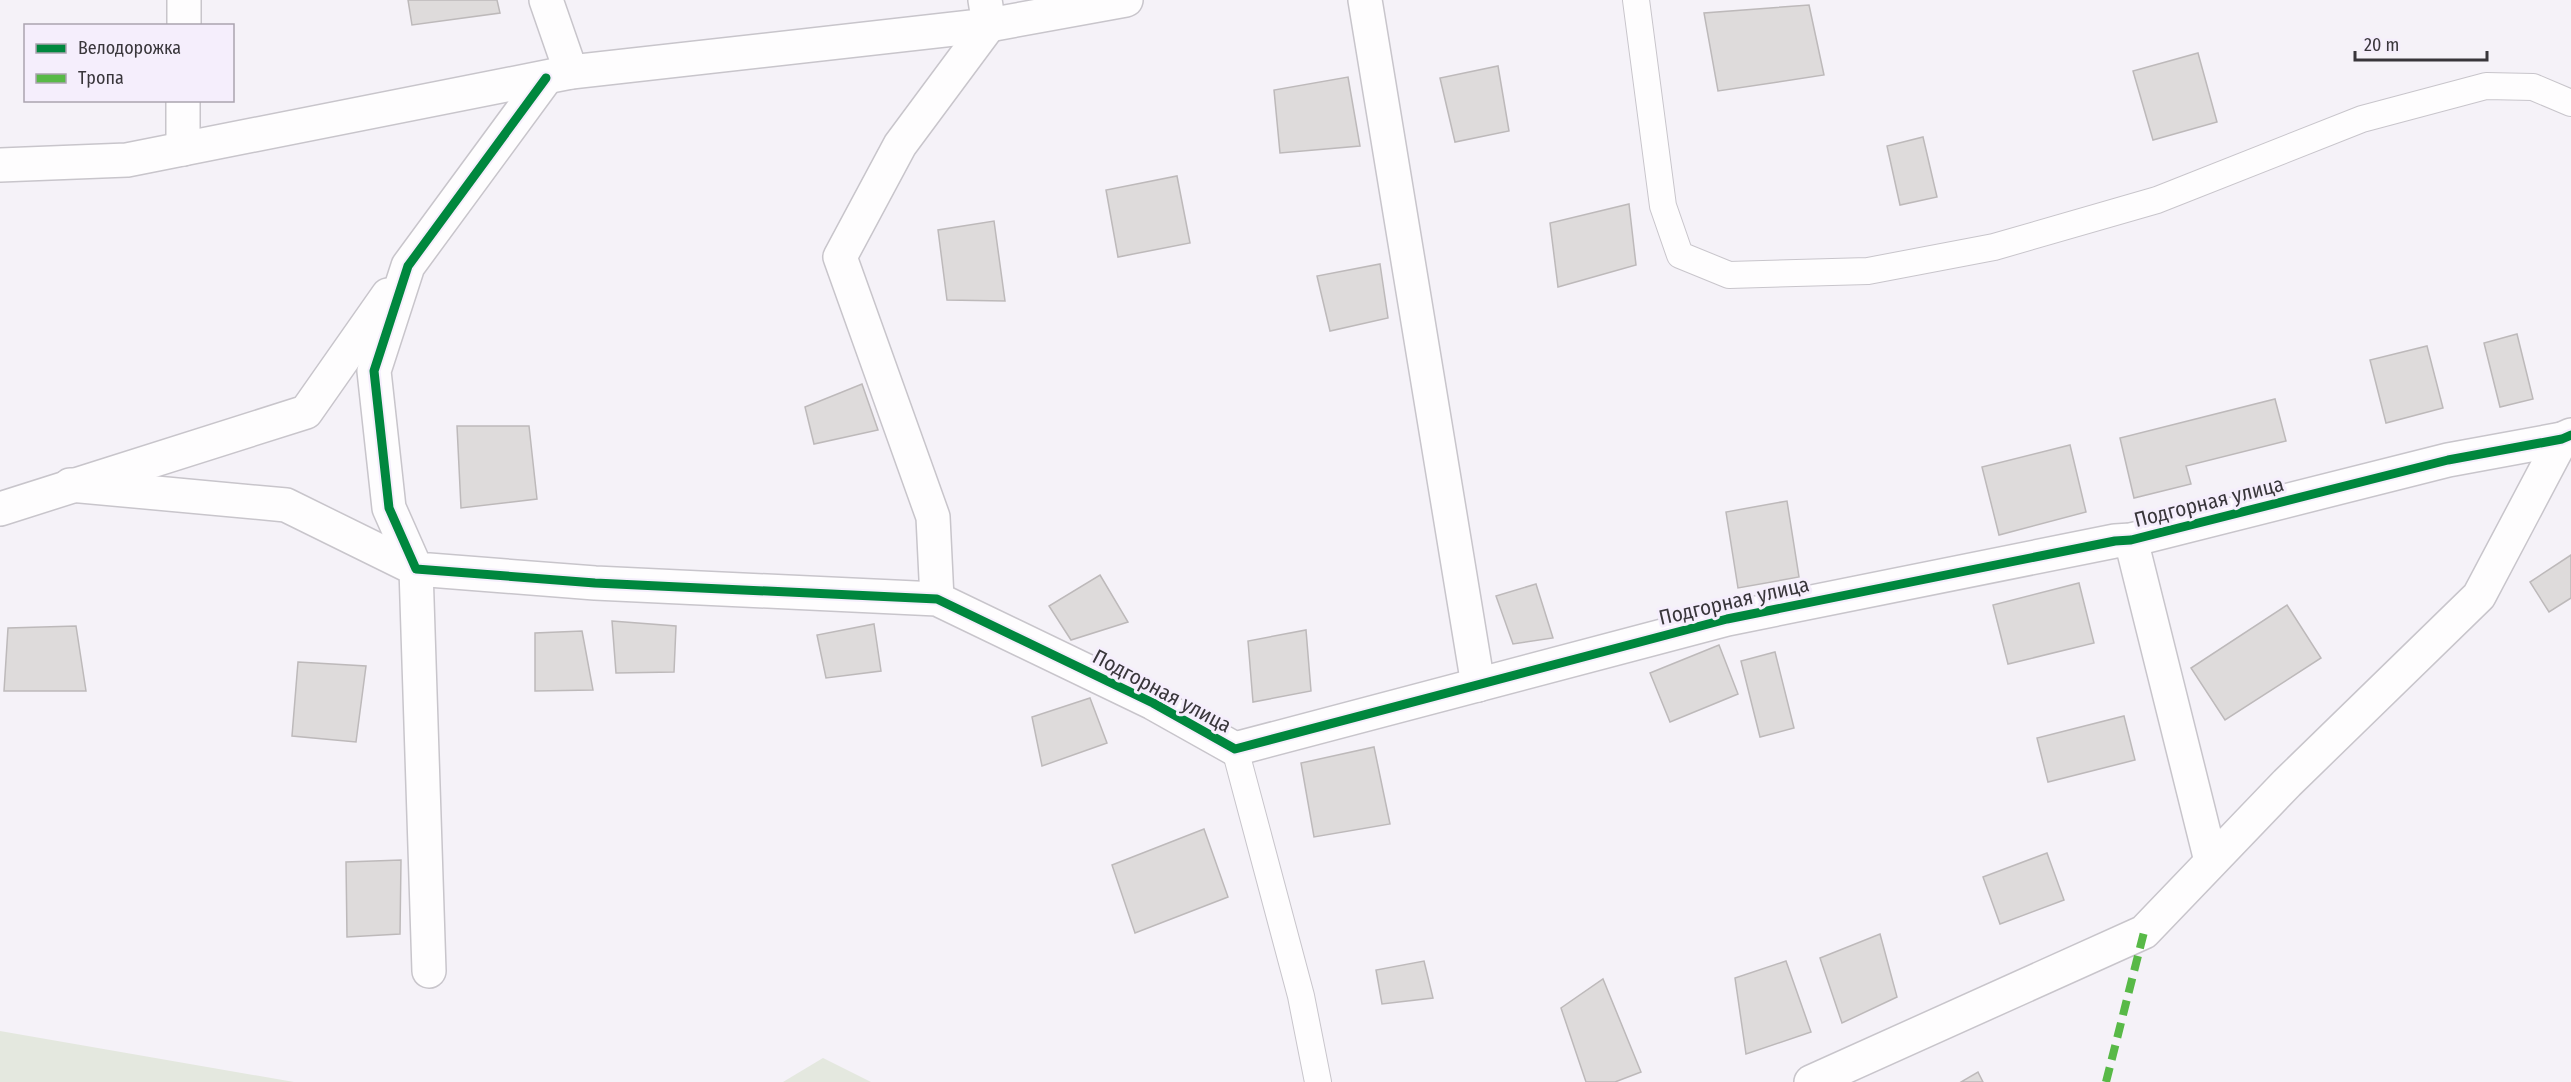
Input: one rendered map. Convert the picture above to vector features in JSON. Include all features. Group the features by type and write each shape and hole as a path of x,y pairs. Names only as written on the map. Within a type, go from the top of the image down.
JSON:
{"street":[{"path":"184,0 184,24"},
{"path":"0,509 306,412 408,266 559,75 546,0"},
{"path":"0,165 127,160 559,75 987,13 1126,0"},
{"path":"1365,0 1478,685"},
{"path":"70,485 286,505 416,569 595,583 937,599 933,517 840,257 900,145 987,13"},
{"path":"183,102 183,149"},
{"path":"408,266 374,371 388,508 416,569 429,970"},
{"path":"1811,1082 2144,932 2287,783 2479,597 2567,437"},
{"name":"Подгорная улица","path":"937,599 1153,703 1235,749 1727,619 2115,541 2131,540 2448,460 2567,437"},
{"path":"2131,540 2211,861"}],"lane":[{"path":"1636,0 1663,206 1680,255 1729,275 1868,271 1994,248 2157,201 2362,119 2486,86 2533,87 2571,103"},
{"path":"1235,749 1301,996 1318,1082"}],"shaded area":[{"path":"0,1031 294,1082 0,1082"},
{"path":"823,1058 871,1082 783,1082"}],"building":[{"path":"408,0 497,0 500,13 412,25"},
{"path":"1809,5 1824,75 1718,91 1704,13"},
{"path":"2198,53 2217,122 2153,140 2133,71"},
{"path":"1498,66 1509,131 1455,142 1440,78"},
{"path":"1348,77 1360,146 1280,153 1274,90"},
{"path":"1923,137 1937,197 1900,205 1887,146"},
{"path":"1177,176 1190,243 1118,257 1106,190"},
{"path":"1629,204 1636,265 1558,287 1550,223"},
{"path":"994,221 1005,301 947,300 938,230"},
{"path":"1380,264 1388,318 1330,331 1317,276"},
{"path":"2517,334 2533,399 2500,407 2484,343"},
{"path":"2427,346 2443,408 2386,423 2370,360"},
{"path":"862,384 878,430 814,444 805,407"},
{"path":"2275,399 2286,441 2186,466 2191,484 2134,498 2120,438"},
{"path":"457,426 529,426 537,499 461,508"},
{"path":"2070,445 2086,512 1999,535 1982,467"},
{"path":"1787,501 1799,577 1738,588 1726,512"},
{"path":"2571,555 2571,598 2549,612 2530,582"},
{"path":"1100,575 1128,622 1071,640 1049,606"},
{"path":"2079,583 2094,643 2008,664 1993,605"},
{"path":"1536,584 1553,638 1513,644 1496,596"},
{"path":"2287,605 2321,658 2225,720 2191,668"},
{"path":"612,621 676,626 674,672 616,673"},
{"path":"874,624 881,671 826,678 817,635"},
{"path":"76,626 86,691 4,691 8,628"},
{"path":"1306,630 1311,691 1253,702 1248,641"},
{"path":"582,631 593,690 535,691 535,633"},
{"path":"1719,645 1738,694 1670,722 1650,673"},
{"path":"1775,652 1794,728 1760,737 1741,661"},
{"path":"298,662 366,666 356,742 292,736"},
{"path":"1090,698 1107,743 1042,766 1032,717"},
{"path":"2124,716 2135,760 2048,782 2037,738"},
{"path":"1374,747 1390,824 1314,837 1301,763"},
{"path":"1204,829 1228,897 1135,933 1112,865"},
{"path":"2047,853 2064,900 2000,924 1983,877"},
{"path":"401,860 400,934 347,937 346,862"},
{"path":"1880,934 1897,997 1842,1023 1820,958"},
{"path":"1424,961 1433,998 1382,1004 1376,970"},
{"path":"1786,961 1811,1032 1746,1054 1735,978"},
{"path":"1603,979 1641,1072 1615,1082 1586,1082 1561,1008"},
{"path":"1978,1072 1983,1082 1961,1082"}],"marked path":[{"path":"2106,1082 2144,932"}],"cycle path":[{"path":"546,78 408,266 374,371 389,508 416,569 595,583 937,599 1153,703 1235,749 1727,619 2115,541 2131,540 2448,460 2562,439 2571,435"}]}
